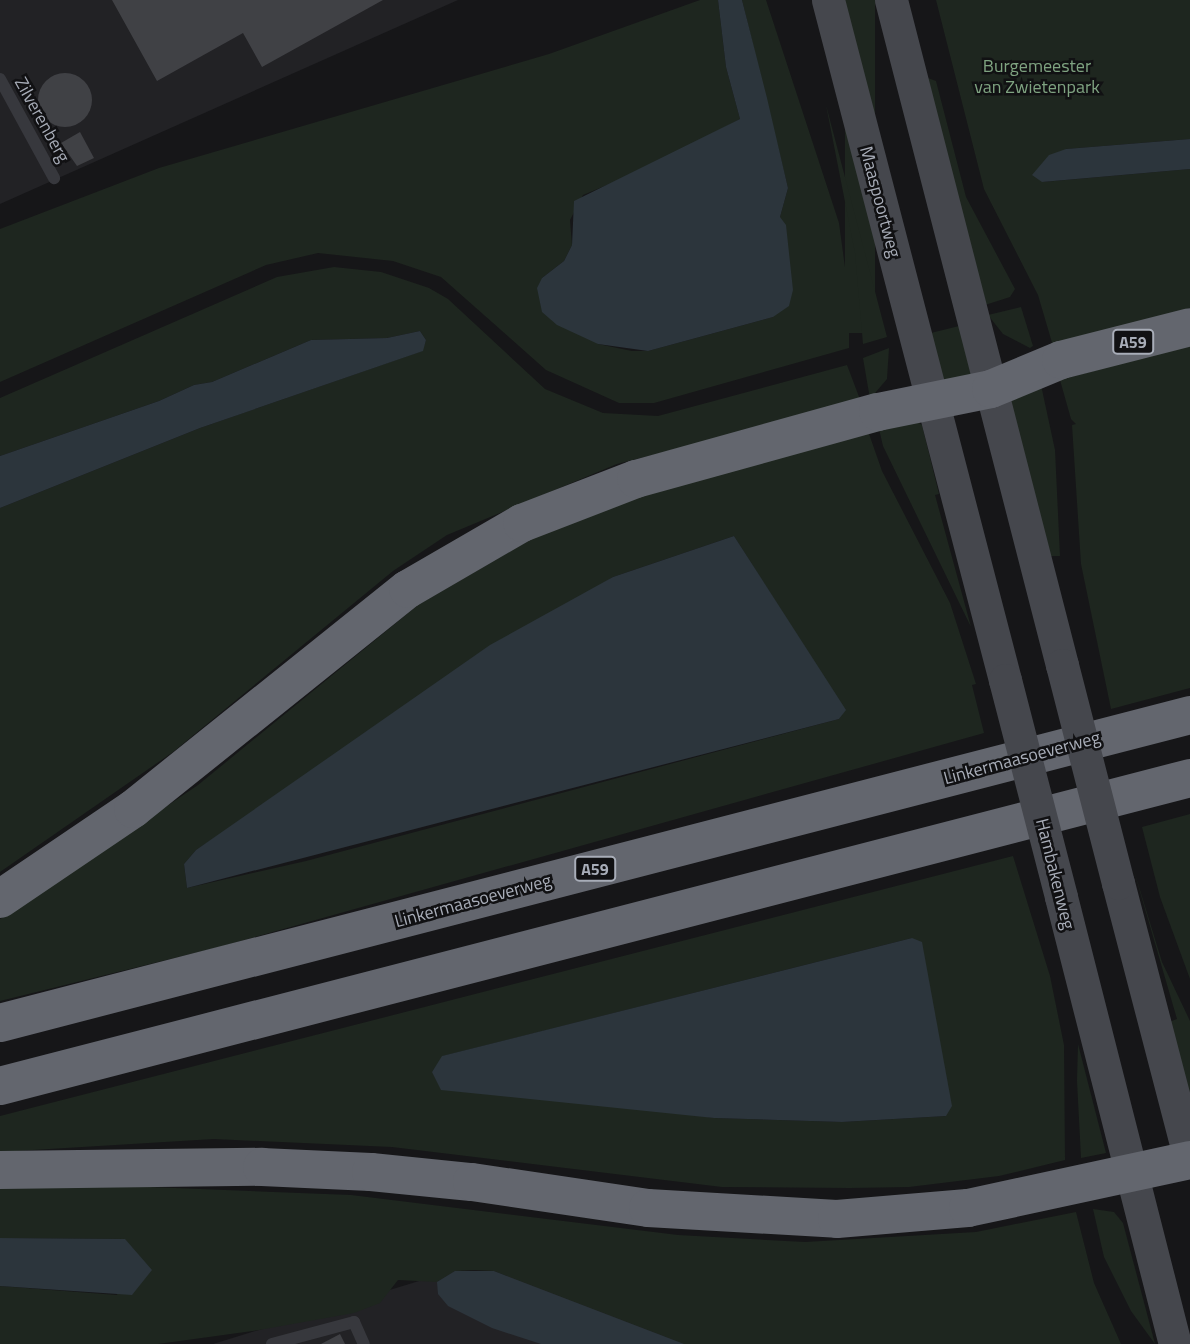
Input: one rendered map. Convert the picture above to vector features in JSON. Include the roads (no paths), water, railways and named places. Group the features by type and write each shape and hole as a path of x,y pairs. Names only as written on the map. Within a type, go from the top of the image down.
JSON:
{"highway":[{"name":"A59","path":"991,389 1061,360 1190,327"},
{"path":"0,899 133,809 408,589 482,544 572,502 636,479 878,412 933,404 991,389"},
{"name":"Linkermaasoeverweg","path":"0,1023 1190,715"},
{"path":"0,1086 1190,778"},
{"path":"0,1170 248,1167 371,1172 472,1182 648,1208 826,1219 968,1208 1190,1160"}],"main road":[{"name":"Maaspoortweg","path":"828,0 933,404"},
{"path":"891,0 1190,1160"},
{"name":"Hambakenweg","path":"933,404 1175,1344"}],"lane":[{"name":"Zilverenberg","path":"0,79 54,178"},
{"path":"272,1344 354,1322 364,1344"}],"park label":[{"name":"Burgemeester van Zwietenpark","path":"1037,77"}]}
